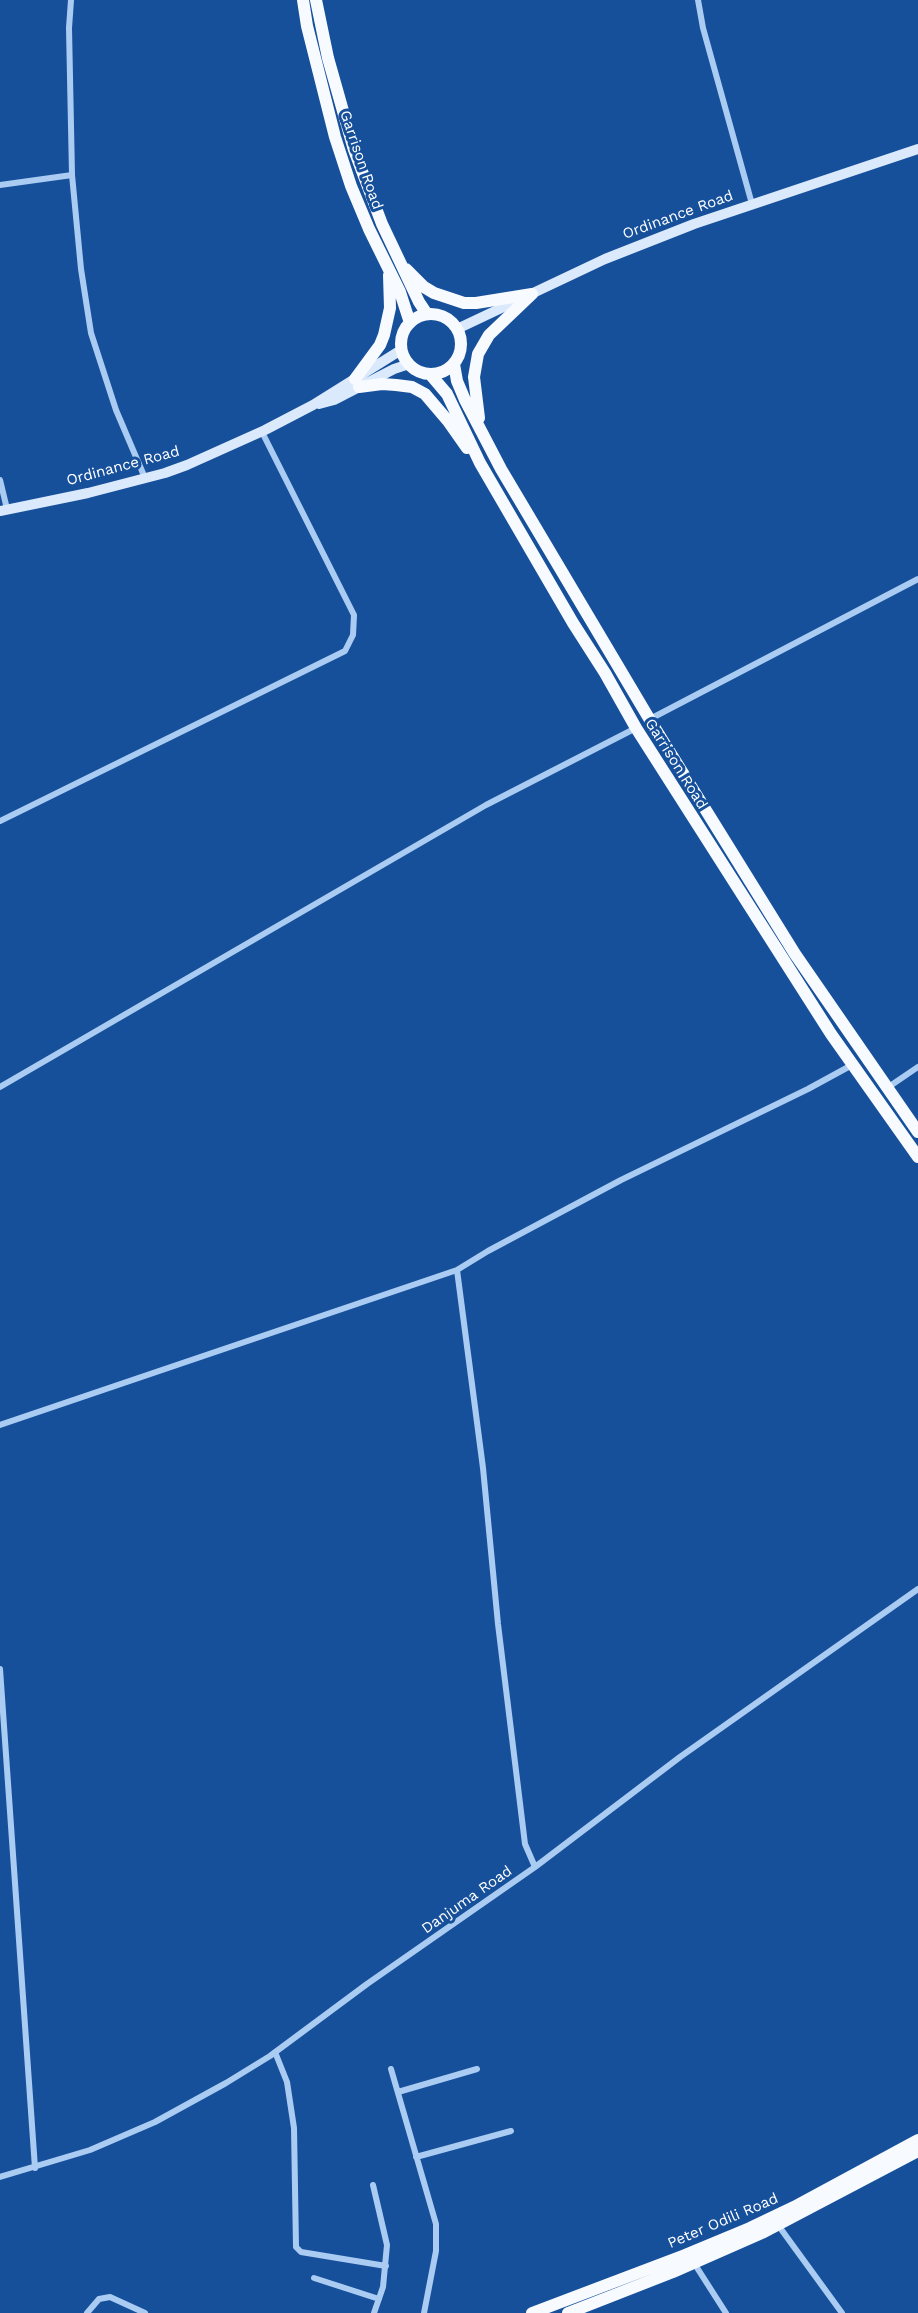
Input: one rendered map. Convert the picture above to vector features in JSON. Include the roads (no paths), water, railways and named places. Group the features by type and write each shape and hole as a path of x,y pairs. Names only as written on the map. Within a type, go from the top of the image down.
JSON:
{"main road":[{"name":"Garrison Road","path":"303,0 309,34 335,137 351,186 403,300 410,324"},
{"name":"Garrison Road","path":"316,0 328,58 351,141 378,214 419,302 428,314"},
{"path":"401,264 424,287 448,299 464,303 531,294"},
{"path":"389,271 390,308 386,328 380,345 357,383 412,387 425,394 437,406 460,440 480,463"},
{"path":"485,440 475,396 474,377 478,354 489,335 531,294"},
{"path":"428,314 446,318 457,329 461,342 460,351 453,364 440,373 420,372 409,364 401,350 401,339 410,324 418,317 428,314"},
{"name":"Garrison Road","path":"453,364 461,390 485,440 650,720 795,954 918,1132"},
{"name":"Garrison Road","path":"430,374 447,394 480,463 636,728 744,901 852,1065 918,1157"},
{"name":"Peter Odili Road","path":"532,2313 750,2228 794,2207 918,2140"},
{"name":"Peter Odili Road","path":"573,2312 694,2263 778,2225 918,2151"}],"street":[{"path":"71,0 69,34 72,175 81,269 91,333 116,410 145,478"},
{"path":"699,0 703,28 752,204"},
{"name":"Ordinance Road","path":"457,329 605,259 752,204 918,149"},
{"path":"0,185 72,175"},
{"name":"Ordinance Road","path":"357,383 401,350"},
{"name":"Ordinance Road","path":"3,510 88,493 187,465 262,432 334,391 409,364"},
{"path":"0,821 345,651 353,635 354,615 262,432"},
{"path":"0,480 3,510"},
{"path":"650,720 918,579"},
{"path":"0,1087 486,806 636,728"},
{"path":"0,1425 457,1270 621,1180 808,1089 852,1065"},
{"path":"886,1088 918,1067"},
{"path":"457,1270 483,1468 498,1624 525,1844 535,1867"},
{"name":"Danjuma Road","path":"0,2177 90,2150 155,2121 226,2083 275,2052 367,1984 535,1867 680,1757 918,1589"},
{"path":"0,1669 35,2168"},
{"path":"275,2052 287,2082 294,2128 296,2247 301,2252 386,2266"},
{"path":"391,2069 436,2224 436,2251 424,2313"},
{"path":"398,2092 477,2069"},
{"path":"416,2157 511,2131"},
{"path":"373,2185 387,2244 386,2266 374,2313"},
{"path":"778,2225 842,2313"},
{"path":"694,2263 726,2313"},
{"path":"314,2278 379,2299"},
{"path":"87,2313 99,2299 110,2297 145,2313"}]}
